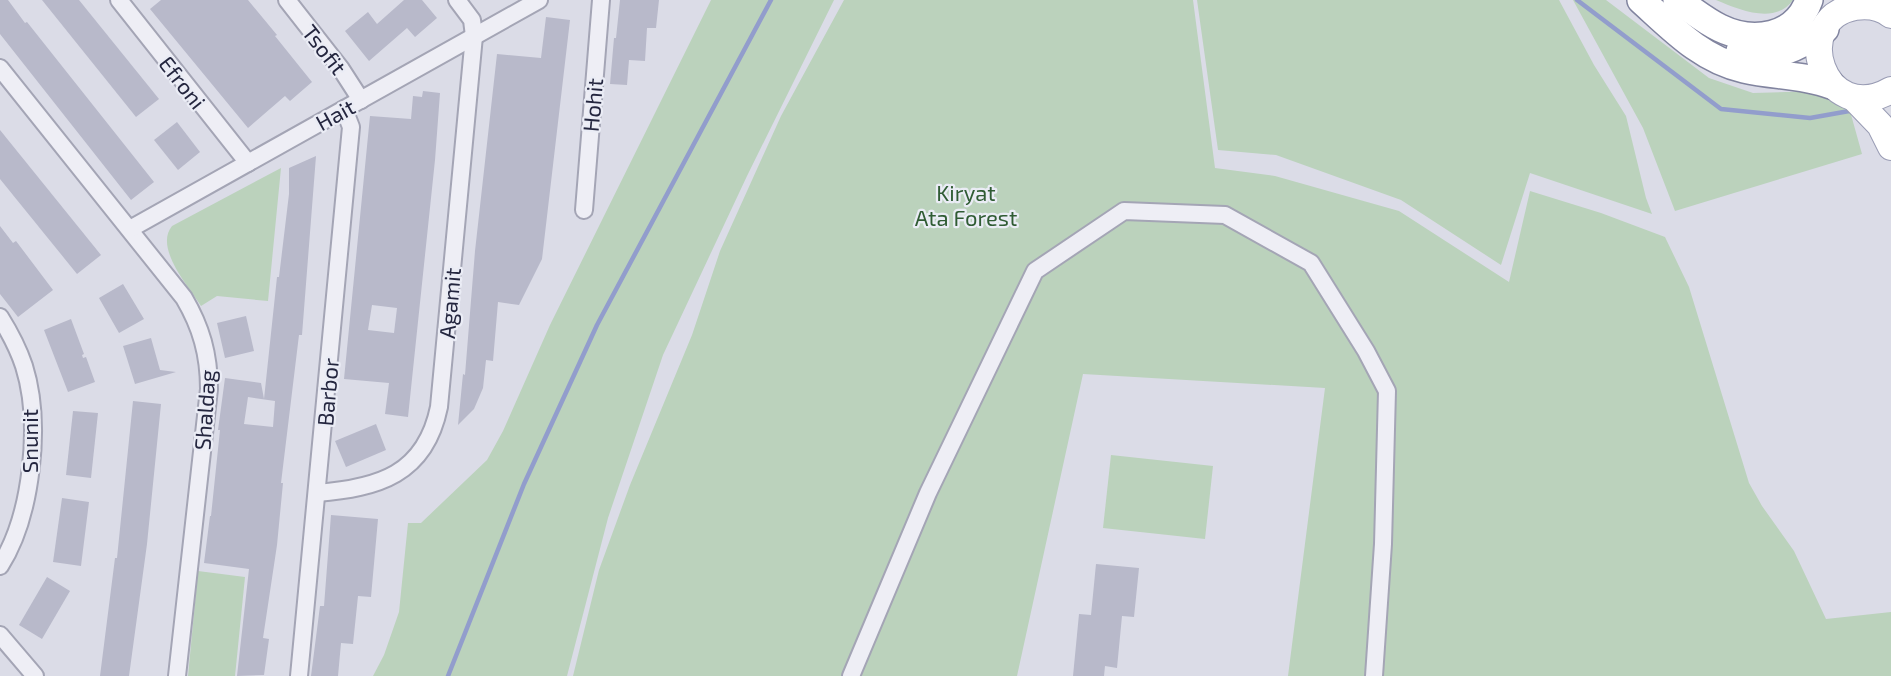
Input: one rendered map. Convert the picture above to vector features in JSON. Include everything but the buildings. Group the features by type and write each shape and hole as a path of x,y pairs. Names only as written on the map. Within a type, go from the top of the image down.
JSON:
{"highway":[{"path":"1641,0 1691,44 1718,61 1747,70 1803,76 1842,91"},
{"path":"1667,0 1720,43 1748,54 1780,54 1807,42 1828,17"},
{"path":"1677,0 1720,28 1758,37 1770,36 1791,27 1800,17 1809,0"}],"main road":[{"path":"1884,9 1862,6 1828,17 1819,43 1818,58 1822,72 1880,125 1891,147"},
{"path":"1842,91 1868,99 1881,96 1891,90"}],"street":[{"name":"Efroni","path":"119,0 248,163"},
{"name":"Tsofit","path":"287,0 347,76 361,100"},
{"path":"457,0 472,21 474,36"},
{"name":"Hait","path":"130,229 539,0"},
{"name":"Hohit","path":"584,210 601,0"},
{"name":"Agamit","path":"317,493 353,490 386,480 415,457 436,423 474,36"},
{"name":"Shaldag","path":"0,68 183,298 195,316 207,352 208,388 177,676"},
{"name":"Barbor","path":"299,676 351,127 344,110"},
{"path":"851,676 928,493 1035,271 1124,211 1225,215 1311,262 1366,351 1387,391 1383,544 1374,676"},
{"name":"Snunit","path":"0,317 14,338 25,368 31,407 32,440 30,476 24,507 17,534 0,566"},
{"path":"0,635 35,676"}],"green space":[{"path":"711,0 834,0 747,176 663,355 608,518 567,676 373,676 384,655 399,612 408,523 421,523 487,460 503,431 550,325"},
{"name":"Kiryat Ata Forest","path":"844,0 1193,0 1215,168 1275,176 1399,211 1509,282 1530,191 1601,213 1665,237 1689,287 1749,483 1762,506 1794,551 1826,619 1891,612 1891,676 1288,676 1325,388 1083,374 1017,676 573,676 599,570 630,485 692,335 720,251 781,116"},
{"path":"1197,0 1559,0 1594,65 1626,116 1652,214 1530,173 1501,265 1401,200 1276,155 1218,150"},
{"path":"1573,0 1606,0 1709,78 1753,93 1821,91 1850,111 1862,154 1675,211 1643,128"},
{"path":"1716,0 1793,0 1786,8 1767,14 1746,11"},
{"path":"281,168 268,301 217,296 201,306 170,256 167,245 172,226"},
{"path":"1111,455 1213,466 1205,539 1103,528"},
{"path":"198,571 245,577 235,676 188,676"}],"waterway":[{"path":"448,676 524,484 597,325 771,0"},
{"path":"1577,0 1721,109 1810,118 1855,110"}]}
